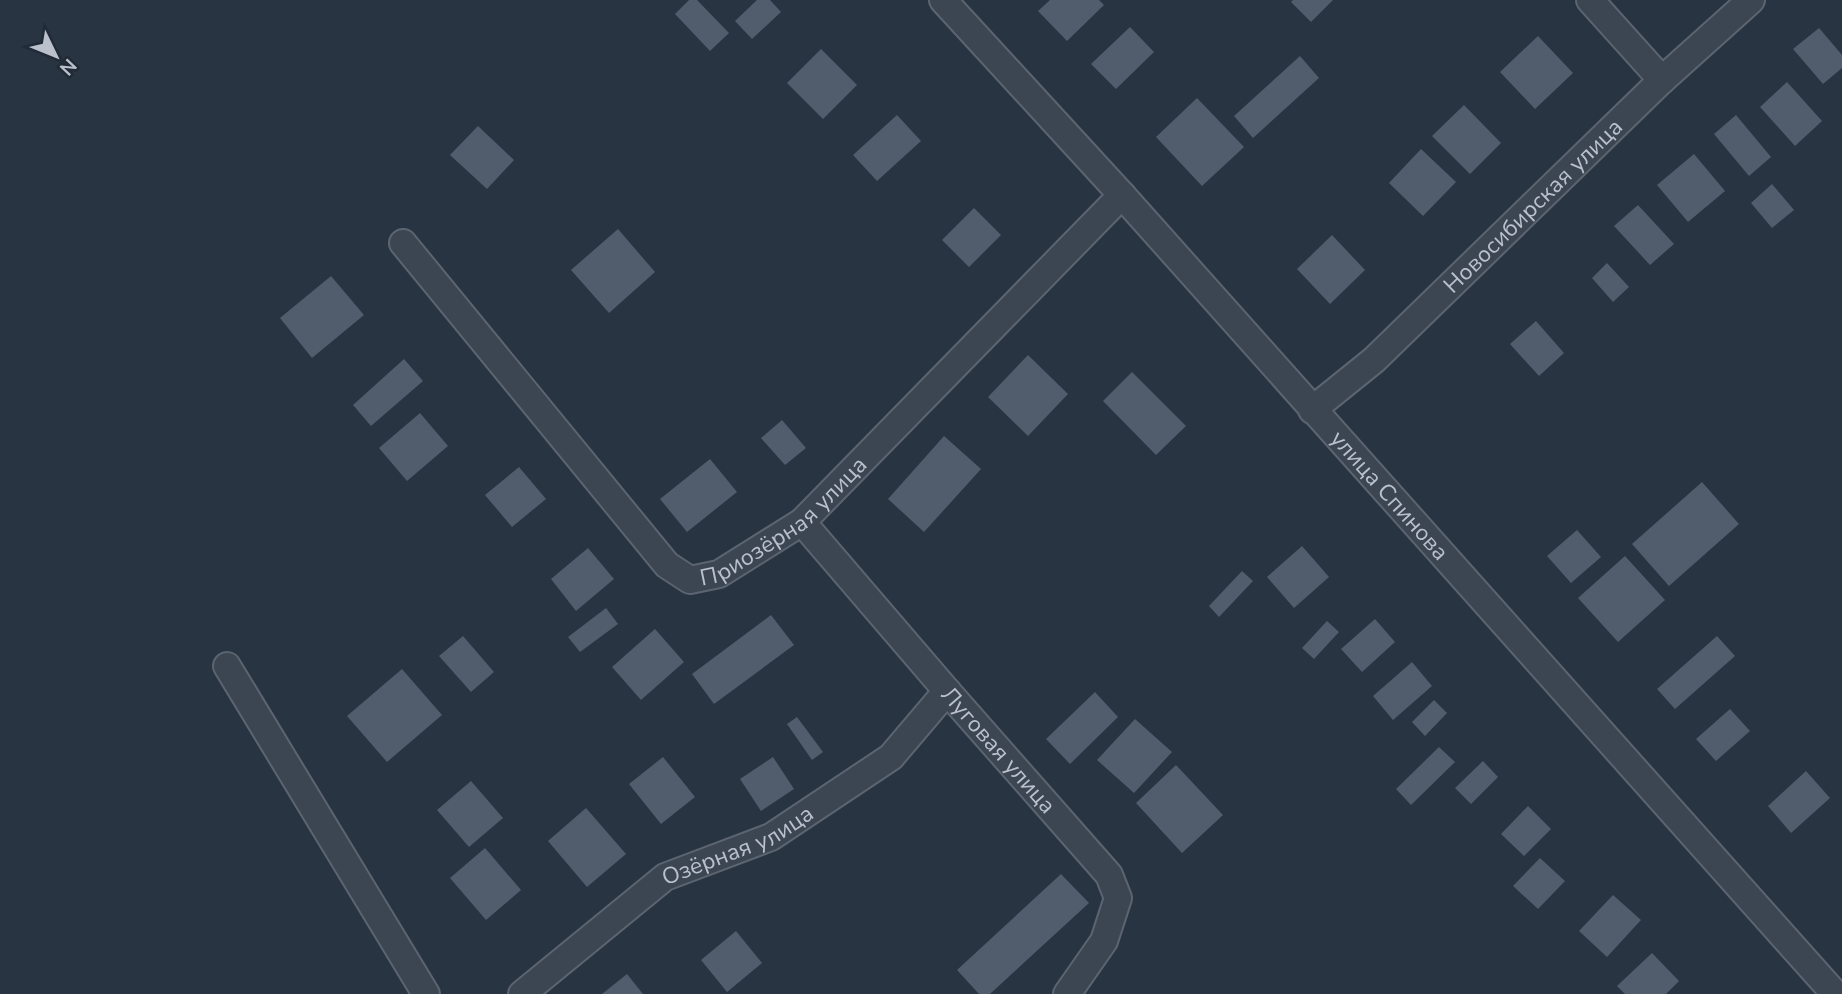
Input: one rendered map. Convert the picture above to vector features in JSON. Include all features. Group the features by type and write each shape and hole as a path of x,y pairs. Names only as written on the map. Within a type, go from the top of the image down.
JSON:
{"street":[{"name":"улица Спинова","path":"943,0 1122,195 1835,994"},
{"path":"1590,0 1662,80"},
{"name":"Новосибирская улица","path":"1312,410 1374,360 1662,80 1751,0"},
{"name":"Приозёрная улица","path":"403,243 667,565 690,580 719,574 802,522 1122,195"},
{"name":"Луговая улица","path":"802,522 1109,875 1118,898 1104,941 1067,994"},
{"path":"227,666 426,994"},
{"name":"Озёрная улица","path":"522,994 664,877 771,837 891,757 947,691"}],"building":[{"path":"689,0 697,0 729,33 710,51 675,14"},
{"path":"757,0 770,0 781,12 752,39 735,21"},
{"path":"1050,0 1099,0 1104,5 1067,41 1038,11"},
{"path":"1333,0 1311,22 1291,2"},
{"path":"1130,27 1154,52 1116,89 1091,64"},
{"path":"1819,28 1842,55 1842,68 1823,84 1793,49"},
{"path":"1538,36 1573,73 1535,109 1500,72"},
{"path":"821,49 857,85 823,119 787,83"},
{"path":"1300,56 1319,78 1253,138 1234,116"},
{"path":"1787,82 1822,121 1795,146 1760,107"},
{"path":"1197,98 1244,147 1202,186 1156,137"},
{"path":"1464,105 1501,143 1470,174 1432,136"},
{"path":"897,115 921,141 877,181 853,155"},
{"path":"1736,115 1771,157 1749,176 1714,134"},
{"path":"478,126 514,160 487,189 450,155"},
{"path":"1421,149 1456,182 1423,216 1389,183"},
{"path":"1694,154 1725,191 1688,222 1657,185"},
{"path":"1772,184 1794,210 1772,228 1751,203"},
{"path":"1638,205 1674,244 1650,265 1614,226"},
{"path":"974,208 1001,235 969,267 942,240"},
{"path":"618,229 655,272 609,313 571,270"},
{"path":"1332,235 1365,270 1330,304 1297,269"},
{"path":"1607,263 1629,287 1613,302 1592,278"},
{"path":"331,276 364,315 312,358 280,318"},
{"path":"1536,321 1564,353 1539,376 1510,344"},
{"path":"1028,355 1068,394 1028,436 988,397"},
{"path":"404,359 423,381 371,426 353,405"},
{"path":"1132,372 1186,426 1156,455 1103,401"},
{"path":"420,413 448,446 407,481 379,448"},
{"path":"782,420 806,448 785,465 761,438"},
{"path":"944,436 981,469 924,532 888,499"},
{"path":"710,459 737,492 687,532 660,499"},
{"path":"519,467 546,499 512,527 485,495"},
{"path":"1702,482 1739,524 1669,586 1632,544"},
{"path":"1577,530 1601,557 1571,583 1547,556"},
{"path":"1302,546 1329,577 1294,608 1267,577"},
{"path":"588,548 614,579 576,611 551,579"},
{"path":"1625,556 1665,600 1618,642 1578,598"},
{"path":"1242,571 1253,581 1219,617 1209,606"},
{"path":"606,608 618,624 580,652 568,637"},
{"path":"771,615 794,645 714,704 692,674"},
{"path":"1375,619 1395,642 1362,672 1341,649"},
{"path":"1327,621 1339,632 1314,659 1302,648"},
{"path":"655,629 684,662 641,700 612,667"},
{"path":"463,636 494,672 471,692 439,656"},
{"path":"1717,636 1735,656 1675,709 1657,689"},
{"path":"1412,662 1432,686 1393,720 1373,696"},
{"path":"402,669 442,715 387,762 347,716"},
{"path":"1095,692 1118,717 1070,764 1046,739"},
{"path":"1434,700 1447,713 1425,736 1412,722"},
{"path":"1730,709 1750,731 1716,761 1696,739"},
{"path":"797,717 823,752 812,760 787,724"},
{"path":"1135,719 1172,752 1134,793 1097,760"},
{"path":"1439,747 1455,762 1411,805 1396,789"},
{"path":"663,757 695,797 661,824 629,784"},
{"path":"773,757 794,789 761,811 740,779"},
{"path":"1483,761 1498,777 1471,804 1455,788"},
{"path":"1176,765 1223,815 1182,853 1136,803"},
{"path":"1806,771 1830,798 1791,833 1768,806"},
{"path":"471,781 503,818 469,847 437,810"},
{"path":"1528,806 1551,829 1524,856 1501,834"},
{"path":"586,808 626,854 587,887 548,841"},
{"path":"485,848 521,890 486,920 450,878"},
{"path":"1540,858 1565,881 1538,909 1513,886"},
{"path":"1061,874 1089,903 990,994 979,994 957,970"},
{"path":"1613,895 1641,920 1607,957 1579,931"},
{"path":"736,931 762,963 727,992 701,960"},
{"path":"1652,953 1679,981 1666,994 1625,994 1617,986"},
{"path":"627,974 643,994 602,994"}]}
